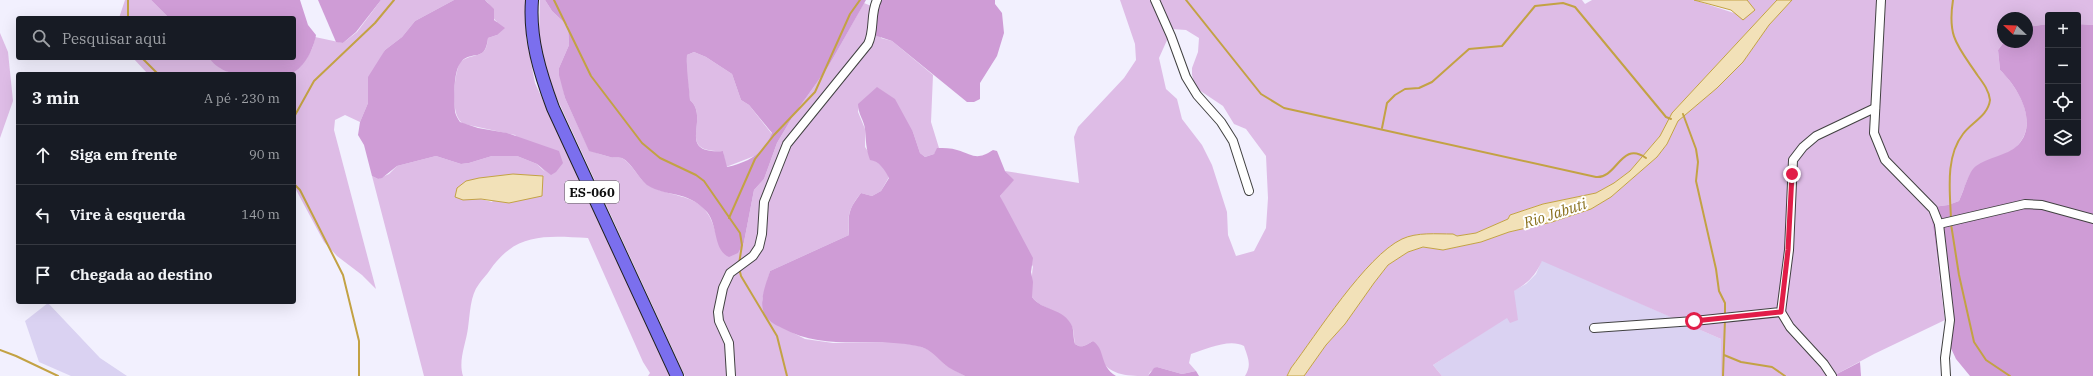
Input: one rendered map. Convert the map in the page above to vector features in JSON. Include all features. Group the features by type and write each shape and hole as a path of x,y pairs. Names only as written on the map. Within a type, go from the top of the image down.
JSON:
{"main road":[{"name":"ES-060","path":"532,0 533,34 538,62 553,108 677,376"}],"street":[{"path":"731,376 730,347 718,312 723,288 730,273 753,256 759,247 762,234 764,202 788,144 868,44 871,37 873,9 877,0"},
{"path":"1155,0 1167,24 1186,77 1197,95 1221,122 1233,141 1249,191"},
{"path":"1881,0 1874,133 1885,160 1933,209 1940,224 1950,320 1945,358 1946,376"},
{"path":"1832,376 1824,364 1794,331 1781,312 1788,250 1793,160 1803,147 1816,136 1875,108"},
{"path":"1940,224 2025,204 2056,208 2093,219"},
{"path":"1594,328 1694,321 1781,312"}],"shaded area":[{"path":"125,0 151,0 167,16 120,16"},
{"path":"151,0 300,0 308,25 316,35 311,51 305,62 294,72 228,72 219,68 211,60 296,60 296,16 167,16"},
{"path":"318,0 381,0 356,32 343,43 336,42"},
{"path":"381,0 454,0 415,21 402,37 385,50 368,85 368,103 360,122 345,115 335,120 334,130 376,289 362,275 337,256 324,242 296,190 296,72 293,72 307,58 315,37 343,43 357,32"},
{"path":"454,0 485,0 494,9 494,20 505,28 497,35 488,38 484,51 481,54 465,58 458,66 454,93 455,112 460,122 478,128 507,133 559,151 563,163 556,172 551,175 537,164 517,156 492,156 461,164 436,156 397,166 382,178 378,179 372,176 364,145 358,135 360,122 368,103 368,77 385,50 402,37 415,21"},
{"path":"485,0 527,0 526,37 535,83 670,376 648,376 650,373 643,362 588,238 545,237 521,243 510,249 500,258 480,282 474,294 471,305 461,364 463,376 424,376 372,176 378,179 389,174 397,166 436,156 461,164 492,156 517,156 537,164 545,172 515,135 464,124 459,120 456,113 454,95 456,76 460,62 482,53 487,45 488,38 497,35 497,22 493,17 488,2","holes":["513,174 492,202 481,199 466,181"]},
{"path":"540,0 545,0 552,11 568,26 569,45 559,68 565,98 589,150 610,157 622,158 626,160 648,185 698,203 705,210 711,220 716,234 744,242 754,190 764,179 777,143 793,116 828,67 864,3 876,8 881,38 892,41 933,75 931,122 939,148 934,154 925,157 920,153 913,132 877,88 859,104 858,112 865,129 865,147 874,160 884,168 889,177 881,191 872,196 861,193 857,198 850,212 848,222 849,235 770,271 762,300 770,321 805,339 833,343 897,342 919,346 934,352 944,364 965,376 685,376 548,79 539,35"},
{"path":"545,0 866,0 828,67 793,116 777,143 764,179 754,190 744,242 738,253 729,257 720,249 710,217 699,205 692,200 655,189 647,185 629,163 622,158 611,157 589,151 565,98 559,75 559,68 569,45 568,26 552,11","holes":["694,52 706,57 732,74 741,100 749,105 772,133 769,140 760,152 742,163 727,167 723,151 708,150 700,147 697,141 697,116 695,108 690,100 687,55"]},
{"path":"879,0 995,0 995,4 1002,13 1004,33 997,56 980,83 980,99 974,102 967,102 892,41 874,35 872,17"},
{"path":"1120,0 1582,0 1585,4 1592,0 1694,0 1737,14 1752,7 1747,0 1777,0 1672,113 1660,136 1630,171 1614,183 1596,193 1543,204 1510,215 1508,219 1476,233 1457,236 1453,234 1418,234 1390,246 1362,274 1291,368 1287,376 1245,376 1249,365 1244,346 1232,343 1218,345 1191,354 1189,363 1196,371 1182,374 1157,367 1150,372 1148,376 1121,374 1110,369 1106,365 1093,341 1082,346 1075,344 1073,329 1070,323 1060,314 1036,302 1032,297 1033,267 1000,196 1013,180 1005,171 1079,183 1074,137 1078,127 1124,78 1136,60 1135,44","holes":["1172,29 1186,30 1199,38 1198,52 1192,68 1192,75 1196,88 1223,106 1234,124 1246,129 1266,156 1268,198 1266,228 1254,251 1236,256 1228,235 1227,212 1212,165 1202,145 1182,119 1177,99 1166,89 1159,58"]},
{"path":"1792,0 2093,0 2093,25 2081,24 2081,12 2045,12 2045,24 2033,26 2033,12 1997,12 1997,48 2000,48 1998,50 2000,70 2007,77 2024,105 2027,126 2024,136 2018,145 2008,153 1981,164 1971,173 1959,201 1948,205 1926,208 1930,212 1933,227 1945,320 1874,354 1833,376 1721,376 1721,339 1542,261 1531,279 1514,291 1518,320 1510,323 1507,318 1433,365 1442,376 1304,376 1326,345 1345,324 1388,265 1408,252 1423,247 1443,250 1481,242 1509,232 1552,222 1591,209 1611,197 1657,157 1667,144 1678,121 1717,88 1743,62 1769,25"},
{"path":"2045,24 2045,156 2081,156 2081,24 2093,25 2093,376 1970,376 1956,359 1949,344 1933,227 1930,212 1926,208 1948,205 1959,201 1968,177 1976,166 1986,160 2014,149 2024,136 2027,126 2024,106 2019,95 2007,77 2000,70 1998,50 2000,48 2033,48 2033,26"},
{"path":"0,33 8,52 13,101 0,138"},
{"path":"694,52 706,57 732,74 741,100 749,105 772,134 766,148 757,155 726,167 723,151 708,150 700,147 697,141 696,133 697,116 695,108 690,100 686,69 687,55"},
{"path":"135,60 211,60 220,68 229,72 146,72"},
{"path":"877,87 895,99 913,132 920,153 925,157 934,154 937,148 955,149 975,156 983,155 993,150 997,151 1005,171 1014,180 1000,196 1033,258 1031,272 1033,282 1032,297 1036,302 1064,316 1068,320 1073,328 1075,344 1082,346 1093,341 1100,349 1107,368 1116,376 965,376 946,366 932,352 925,348 900,343 831,342 815,340 798,335 768,320 763,310 762,299 770,271 849,235 851,208 861,193 872,196 881,191 889,178 879,164 870,160 864,126 858,108 858,104"},
{"path":"1542,260 1721,339 1721,376 1442,376 1433,365 1507,317 1513,291 1526,284 1536,274"},
{"path":"47,304 49,304 100,358 127,376 71,376 39,362 25,321"},
{"path":"1860,362 1861,376 1833,376"},
{"path":"1157,367 1182,374 1196,371 1199,376 1148,376 1154,368"}],"water":[{"path":"1694,0 1747,0 1755,10 1743,20 1731,10"},
{"name":"Rio Jabuti","path":"1777,0 1792,0 1769,25 1743,62 1717,88 1678,121 1667,144 1657,157 1611,197 1591,209 1552,222 1509,232 1481,242 1443,250 1423,247 1408,252 1388,265 1345,324 1326,345 1304,376 1287,376 1291,368 1342,298 1373,262 1388,248 1402,239 1420,234 1453,234 1457,236 1476,233 1508,219 1510,215 1543,204 1596,193 1614,183 1630,171 1660,136 1672,113"},
{"path":"513,174 543,176 542,196 509,203 481,199 463,200 455,197 457,188 466,181"}],"waterway":[{"path":"128,0 128,16"},
{"path":"296,113 314,81 375,23 394,0"},
{"path":"554,0 591,76 642,143 660,158 696,175 704,181 740,233 742,245 739,264"},
{"path":"729,218 755,159 774,135 815,92 850,14 860,0"},
{"path":"1186,0 1261,94 1284,108 1596,177 1603,176 1625,157 1631,154 1638,154 1646,158"},
{"path":"1951,219 1950,175 1953,153 1963,134 1983,115 1989,106 1990,100 1986,88 1960,49 1953,33 1953,0"},
{"path":"1382,128 1387,103 1395,95 1405,89 1419,88 1432,82 1469,49 1502,46 1535,6 1563,3 1575,7 1666,117 1671,119"},
{"path":"144,60 156,72"},
{"path":"1683,114 1696,149 1698,162 1696,181 1716,269 1719,291 1725,303 1725,315"},
{"path":"296,186 300,190 343,275 359,341 359,376"},
{"path":"1951,224 1959,275 1974,342 1986,360 2010,376"},
{"path":"739,268 741,276 777,336 787,376"},
{"path":"1723,376 1725,319"},
{"path":"0,350 58,376"},
{"path":"1724,355 1741,362 1772,367 1785,376"}],"route":[{"path":"1694,321 1781,312 1790,229 1792,174"}]}
